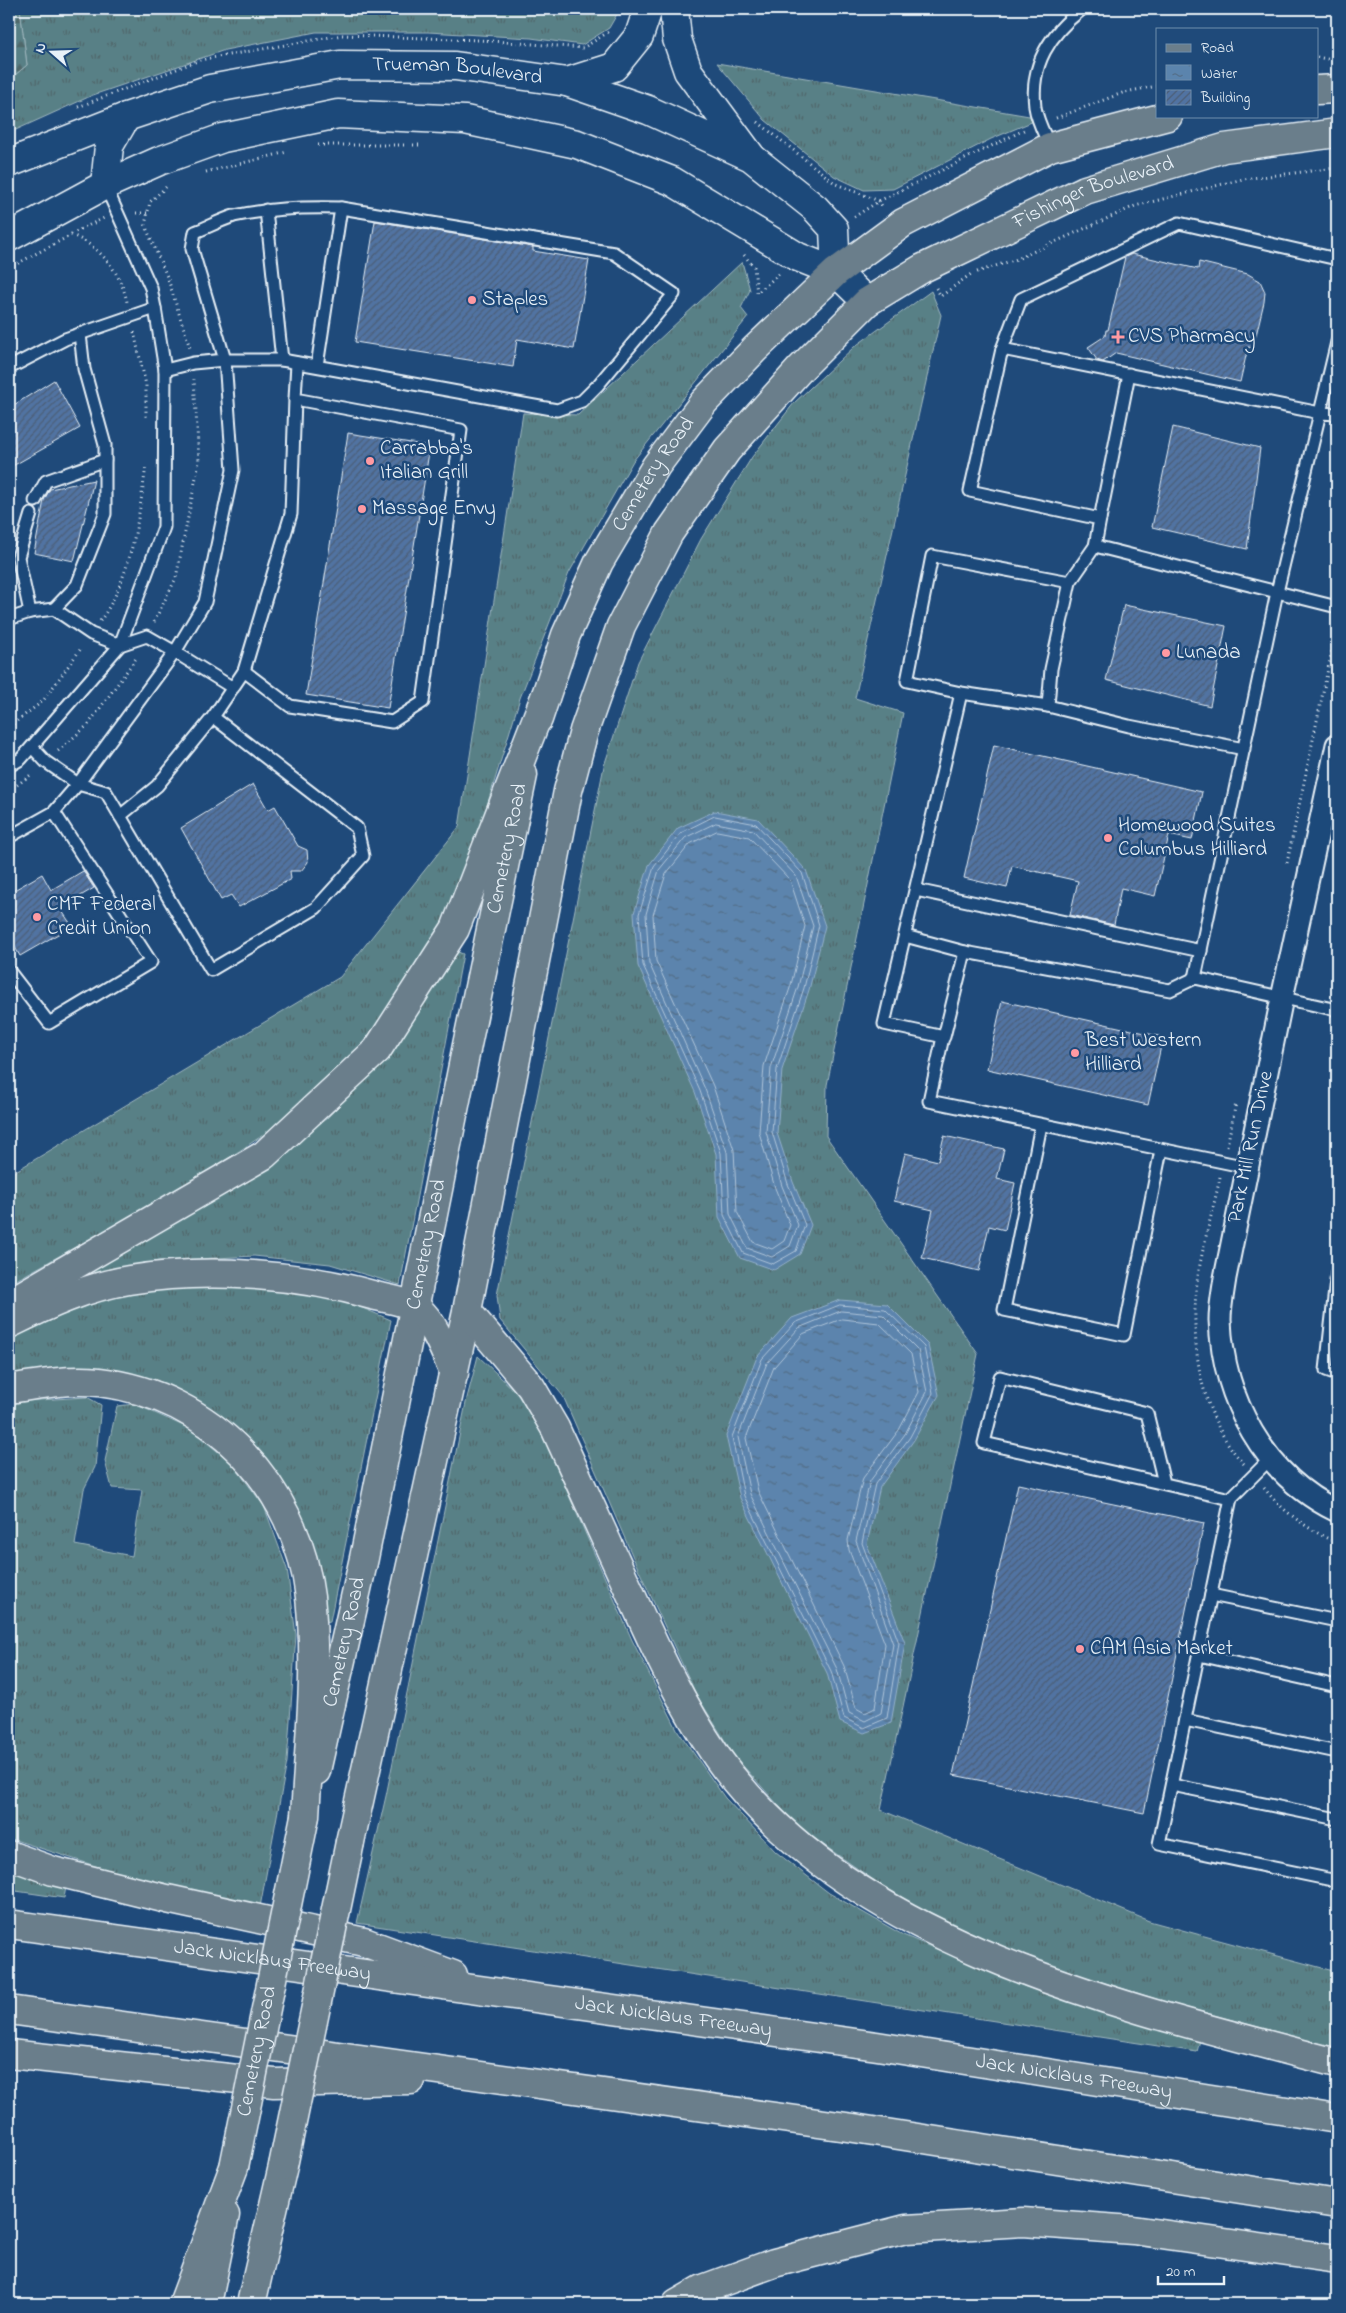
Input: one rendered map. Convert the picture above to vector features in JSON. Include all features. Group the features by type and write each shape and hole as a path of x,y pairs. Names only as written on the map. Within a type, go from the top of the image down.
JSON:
{"main road":[{"path":"568,82 614,67 639,36 648,9"},
{"path":"674,9 677,39 688,71 751,156"},
{"name":"Trueman Boulevard","path":"9,163 126,117 210,89 340,65 456,66 568,82 648,110 751,156 815,208 834,229"},
{"path":"1318,90 1337,89"},
{"path":"9,237 105,185 159,161 223,138 338,114 465,120 577,144 672,181 798,257 836,272 867,302"},
{"path":"105,185 109,146 126,117"},
{"path":"836,272 903,223 1050,147 1160,118"},
{"name":"Fishinger Boulevard","path":"867,302 923,268 1085,190 1224,148 1337,133"},
{"path":"834,229 836,272"},
{"name":"Cemetery Road","path":"207,2304 305,1816 364,1558 522,778 544,696 566,635 599,562 656,466 710,396 755,349 836,272"},
{"name":"Cemetery Road","path":"252,2304 283,2166 350,1842 454,1373 568,791 584,731 621,626 669,533 726,450 788,382 867,302"},
{"path":"9,1303 264,1156 377,1050 456,929 544,696"},
{"path":"9,1324 67,1296 128,1280 217,1273 334,1284 414,1307 436,1333 454,1373"},
{"path":"467,1311 531,1387 555,1428 679,1698 718,1759 772,1822 815,1858 872,1897 952,1940 1033,1972 1179,2021 1337,2062"},
{"path":"9,1389 77,1381 126,1386 152,1393 195,1415 216,1429 235,1445 264,1476 286,1512 300,1552 310,1595 314,1653 305,1816"},
{"path":"9,1856 53,1871 167,1900 364,1942 501,1993"},
{"name":"Jack Nicklaus Freeway","path":"9,1924 877,2046 1337,2119"},
{"path":"9,2010 854,2128 1337,2204"},
{"path":"9,2054 274,2083 490,2078"},
{"path":"183,2304 234,2167"},
{"path":"678,2304 703,2289 774,2263 906,2230 935,2228 1023,2222 1133,2230 1337,2259"}],"street":[{"name":"Park Mill Run Drive","path":"1337,744 1247,1168 1225,1278 1220,1319 1225,1363 1236,1400 1255,1437 1270,1459 1298,1488 1337,1511"}],"lane":[{"path":"1050,147 1036,108 1037,76 1044,49 1063,23 1082,9"},
{"path":"9,766 21,759 120,645 164,528 165,370 155,308 151,288 105,185"},
{"path":"9,837 54,812 78,784 175,652 205,602 233,470 225,360 192,249 195,232 232,217 266,210 292,207 341,208 614,253 674,294 598,385 582,401 557,410 282,360 225,360 193,363 165,370"},
{"path":"317,366 341,208"},
{"path":"266,210 282,360"},
{"path":"1100,519 970,491 1002,348 1021,299 1179,223 1337,259"},
{"path":"9,368 65,339 155,308"},
{"path":"9,619 30,612 54,608 77,585 105,514 105,445 84,369 80,334"},
{"path":"1195,978 1278,592 1337,342"},
{"path":"1002,348 1320,413 1337,414"},
{"path":"120,816 158,786 213,717 244,671 291,514 297,362"},
{"path":"1048,706 1051,669 1070,582 1095,546 1129,374"},
{"path":"244,671 290,706 392,722 423,702 461,430 295,399"},
{"path":"35,501 46,481 105,460"},
{"path":"30,612 18,557 31,514"},
{"path":"1095,546 1337,606"},
{"path":"1070,582 932,556 907,681 961,693 1048,706 1128,726 1244,749"},
{"path":"54,608 91,634 120,645 147,636 233,688"},
{"path":"943,1037 884,1024 961,693"},
{"path":"32,747 46,762 78,784 106,792 211,970 316,908 363,856 357,828 213,717"},
{"path":"9,971 49,1023 151,962 54,812"},
{"path":"916,890 1201,951"},
{"path":"905,936 964,952 1170,990 1195,978 1337,1010"},
{"path":"964,952 929,1101 1247,1168"},
{"path":"1041,1125 1004,1310 1124,1335 1161,1150"},
{"path":"1337,1270 1326,1370 1337,1374"},
{"path":"1164,1483 1147,1413 1000,1376 984,1442 1232,1499"},
{"path":"1270,1459 1232,1499 1160,1844 1337,1881"},
{"path":"1211,1595 1337,1621"},
{"path":"1199,1655 1337,1686"},
{"path":"1185,1720 1337,1752"},
{"path":"1172,1785 1337,1819"}],"path":[{"path":"1318,57 1337,61"},
{"path":"314,145 426,144"},
{"path":"200,174 295,150"},
{"path":"9,791 88,725 137,658 176,578 199,462 193,363 168,280 145,225 150,202 172,181"},
{"path":"834,229 879,201"},
{"path":"743,254 754,267 757,293 798,257"}],"green space":[{"path":"9,9 20,9 27,65 9,80"},
{"path":"20,9 620,9 609,28 582,45 531,38 428,32 316,32 225,50 93,95 9,133 9,80 27,65"},
{"path":"717,63 1041,118 991,139 893,189 864,190 834,176 765,120"},
{"path":"742,262 750,290 741,308 748,317 633,461 569,573 520,698 461,890 416,972 351,1058 281,1123 199,1178 9,1284 9,1175 340,977 459,827 523,413 578,415"},
{"path":"931,291 941,315 855,698 903,713 827,1085 826,1136 978,1354 881,1810 1149,1921 1337,1972 1337,2048 1169,2003 1051,1966 948,1925 875,1881 798,1827 735,1757 696,1694 636,1564 563,1396 500,1320 497,1295 604,766 638,662 701,539 752,457 794,403 854,347"},
{"path":"458,952 463,954 400,1285 330,1264 254,1256 158,1261 66,1284 277,1154 326,1119 380,1065"},
{"path":"201,1281 336,1297 391,1320 330,1621 321,1623 292,1503 257,1449 220,1417 9,1377 9,1334 53,1311 130,1290"},
{"path":"478,1356 516,1392 543,1436 632,1640 678,1731 725,1798 776,1852 829,1893 903,1935 1026,1987 1200,2040 1197,2052 357,1923 386,1796 467,1398"},
{"path":"87,1397 101,1405 95,1467 84,1489 75,1545 132,1556 142,1490 112,1488 105,1461 117,1406 135,1404 190,1429 232,1463 264,1506 287,1569 296,1635 287,1762 260,1907 108,1870 9,1838 9,1406 23,1401"},
{"path":"9,1867 66,1887 64,1898 9,1890"}],"water":[{"path":"715,811 758,819 806,870 825,926 809,990 782,1070 777,1133 793,1182 811,1225 800,1254 774,1270 740,1258 719,1217 716,1154 695,1092 638,966 634,913 649,865 678,828"},
{"path":"840,1300 887,1304 928,1345 939,1395 914,1440 880,1487 867,1544 905,1643 891,1723 864,1733 840,1722 827,1673 740,1498 726,1436 757,1357 792,1318"}],"building":[{"name":"Staples","path":"375,221 533,247 533,251 589,260 574,349 517,339 513,367 355,342"},
{"name":"CVS Pharmacy","path":"1132,254 1198,269 1199,262 1248,274 1260,281 1265,292 1264,302 1253,348 1248,347 1240,382 1116,353 1103,362 1097,360 1088,347 1105,336 1106,330 1108,330 1125,257"},
{"path":"54,380 80,428 9,468 9,408"},
{"path":"1173,427 1260,448 1247,549 1152,527"},
{"path":"348,433 430,446 388,708 306,695"},
{"path":"94,480 74,561 34,553 44,500 50,489"},
{"name":"Lunada","path":"1124,605 1226,626 1210,706 1106,680"},
{"name":"Homewood Suites Columbus Hilliard","path":"994,745 1202,792 1192,840 1169,835 1155,896 1121,888 1114,925 1070,915 1078,881 1012,866 1007,888 964,878"},
{"path":"253,784 268,810 275,806 298,846 307,850 308,862 301,871 290,871 291,879 239,907 231,895 221,900 181,828"},
{"name":"CMF Federal Credit Union","path":"83,871 94,888 60,908 72,926 20,956 9,937 9,893 42,874 51,890"},
{"name":"Best Western Hilliard","path":"1002,1001 1163,1037 1148,1105 987,1069"},
{"path":"944,1136 1004,1149 997,1179 1015,1183 1005,1230 989,1226 979,1271 922,1258 933,1210 894,1201 905,1153 938,1161"},
{"name":"CAM Asia Market","path":"1018,1484 1204,1523 1144,1813 953,1775"}],"place":[{"name":"Staples","path":"472,300"},
{"name":"CVS Pharmacy","path":"1118,337"},
{"name":"Carrabba's Italian Grill","path":"370,461"},
{"name":"Massage Envy","path":"362,509"},
{"name":"Lunada","path":"1166,653"},
{"name":"Homewood Suites Columbus Hilliard","path":"1108,838"},
{"name":"CMF Federal Credit Union","path":"37,917"},
{"name":"Best Western Hilliard","path":"1075,1053"},
{"name":"CAM Asia Market","path":"1080,1649"}]}
